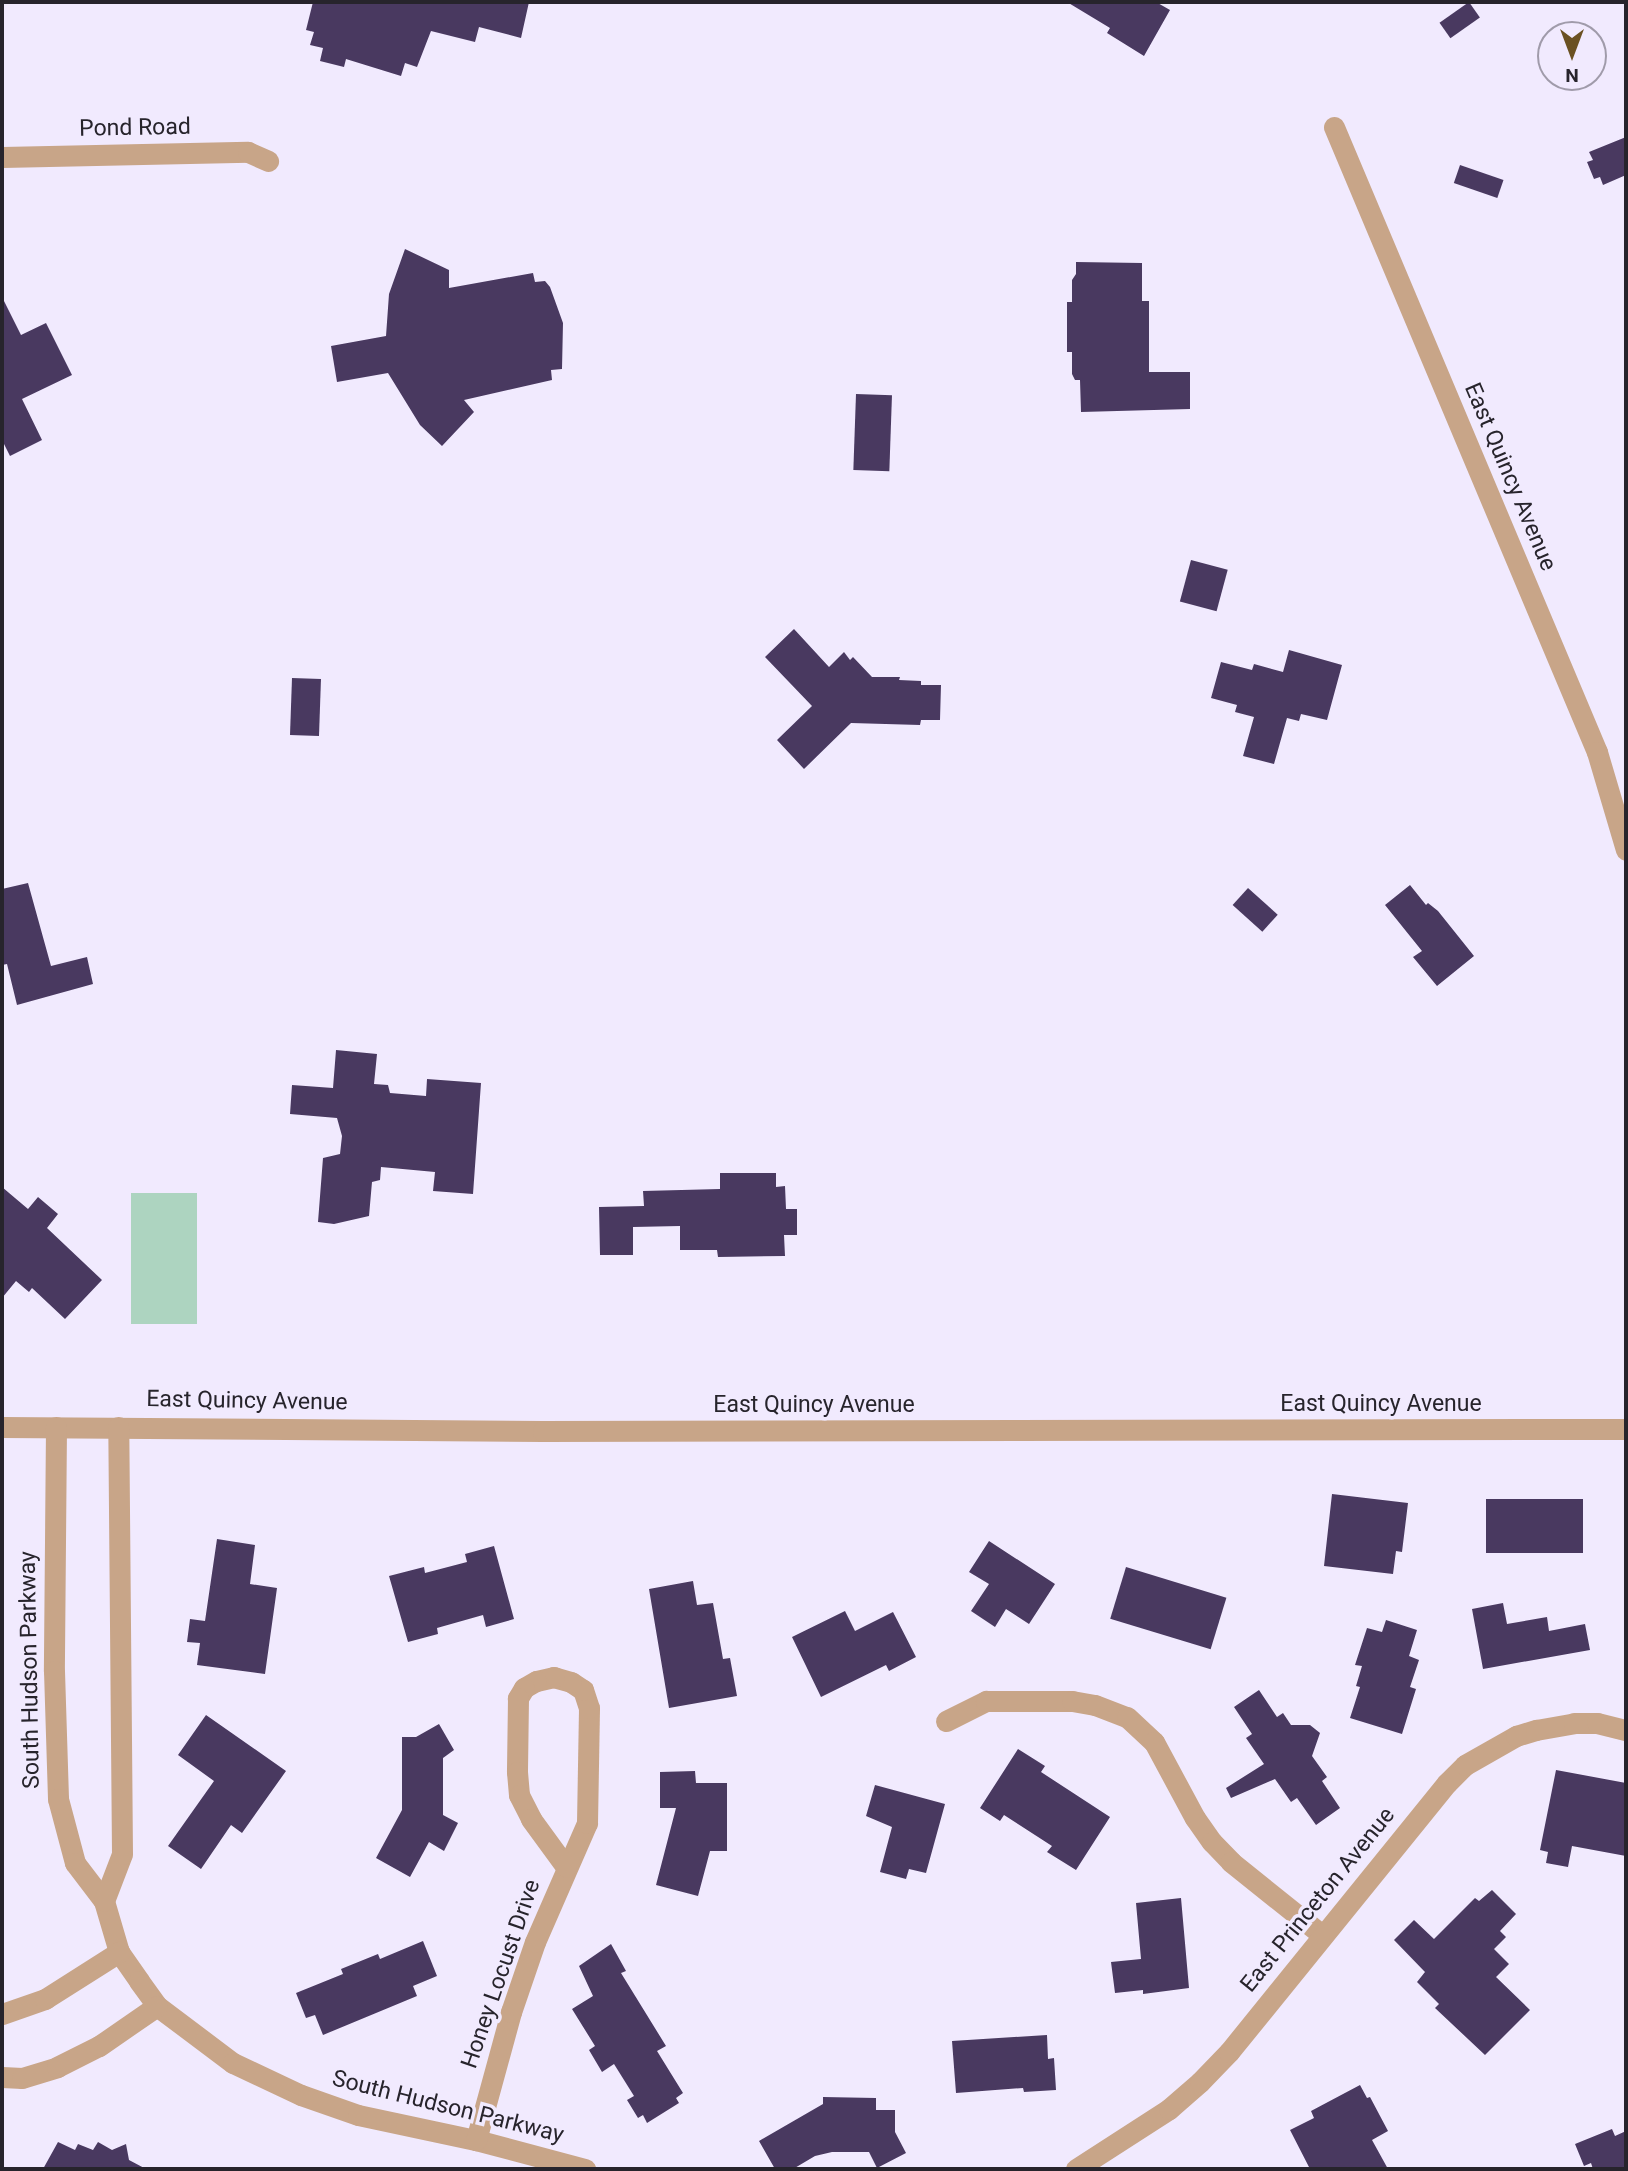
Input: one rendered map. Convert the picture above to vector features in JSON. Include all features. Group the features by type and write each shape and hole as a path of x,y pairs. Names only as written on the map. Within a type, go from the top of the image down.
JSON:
{"street":[{"name":"East Quincy Avenue","path":"1334,127 1597,752 1626,850"},
{"name":"Pond Road","path":"2,157 248,152 268,161"},
{"name":"East Quincy Avenue","path":"2,1427 543,1431 1626,1429"},
{"name":"South Hudson Parkway","path":"56,1427 54,1671 58,1799 75,1863 103,1901 120,1952 157,2006 233,2063 301,2095 358,2115 476,2140 585,2169"},
{"path":"103,1901 122,1854 118,1427"},
{"name":"Honey Locust Drive","path":"476,2140 511,2012 535,1942 566,1867 579,1848 587,1824 589,1707 583,1690 571,1682 554,1677 536,1681 524,1688 518,1698 517,1772 519,1795 531,1819 566,1867"},
{"path":"946,1721 986,1701 1072,1701 1095,1705 1127,1717 1154,1742 1195,1818 1212,1842 1231,1862 1322,1935"},
{"name":"East Princeton Avenue","path":"1076,2169 1169,2109 1229,2052 1322,1935 1465,1765 1516,1736 1536,1730 1574,1723 1597,1723 1626,1730"},
{"path":"2,2014 45,1999 120,1952"},
{"path":"2,2077 22,2077 57,2067 99,2046 157,2006"}],"green space":[{"path":"131,1193 197,1193 197,1324 131,1324"}],"building":[{"path":"313,2 529,2 521,38 479,27 475,42 431,31 417,67 405,63 401,76 346,59 344,67 320,61 323,48 310,45 314,32 306,30"},
{"path":"1067,2 1156,2 1170,10 1144,56 1107,33 1110,28"},
{"path":"1469,2 1480,18 1450,38 1440,23"},
{"path":"1626,137 1626,175 1603,185 1600,177 1594,179 1587,162 1593,160 1589,152"},
{"path":"1460,165 1503,180 1497,198 1454,183"},
{"path":"405,249 449,270 449,288 533,273 535,282 545,281 550,287 563,323 562,369 551,370 552,380 464,400 474,412 442,446 420,425 388,373 337,382 331,346 386,336 389,294"},
{"path":"1076,262 1142,263 1142,301 1149,301 1149,372 1190,372 1190,409 1081,412 1080,380 1075,380 1072,374 1072,352 1067,352 1067,302 1072,302 1072,280 1076,274"},
{"path":"2,297 21,335 46,323 72,375 22,399 42,440 10,456 2,440"},
{"path":"856,394 892,395 889,471 853,470"},
{"path":"1191,560 1228,570 1217,611 1180,602"},
{"path":"794,629 829,667 844,652 850,660 853,657 872,677 900,677 899,680 921,681 921,685 941,685 940,720 921,720 920,725 851,723 804,769 777,740 812,706 765,657"},
{"path":"1289,650 1342,665 1327,720 1301,714 1299,721 1287,718 1274,764 1243,756 1254,717 1235,712 1237,705 1211,698 1221,662 1252,670 1254,664 1283,672"},
{"path":"292,678 321,679 319,736 290,735"},
{"path":"28,883 51,966 87,957 93,984 17,1005 7,964 2,965 2,889"},
{"path":"1410,885 1426,905 1428,903 1438,911 1474,956 1437,986 1413,957 1422,951 1385,905"},
{"path":"1248,888 1278,915 1262,932 1233,905"},
{"path":"336,1050 377,1054 374,1084 388,1085 390,1093 426,1096 427,1079 481,1083 473,1194 433,1191 435,1172 381,1167 380,1180 372,1182 369,1216 334,1224 318,1222 323,1158 340,1154 342,1136 337,1118 290,1114 292,1085 333,1088"},
{"path":"720,1173 776,1173 776,1187 785,1186 786,1209 797,1209 797,1235 784,1235 785,1256 718,1257 717,1250 680,1250 680,1226 633,1227 633,1255 600,1255 599,1207 644,1206 643,1191 720,1189"},
{"path":"2,1187 28,1209 38,1197 58,1214 47,1228 102,1280 65,1319 32,1288 29,1292 16,1281 2,1298"},
{"path":"1332,1494 1408,1503 1402,1552 1396,1551 1393,1574 1324,1566"},
{"path":"1486,1499 1583,1499 1583,1553 1486,1553"},
{"path":"217,1539 255,1545 250,1584 277,1588 265,1674 197,1665 200,1643 187,1642 190,1619 205,1621"},
{"path":"989,1541 1055,1584 1029,1624 1006,1609 995,1627 971,1611 989,1584 969,1572"},
{"path":"494,1546 514,1619 486,1627 483,1615 437,1628 438,1634 408,1642 389,1576 424,1567 425,1573 467,1562 465,1554"},
{"path":"1126,1567 1226,1598 1211,1649 1110,1619"},
{"path":"693,1581 697,1605 713,1603 723,1659 730,1658 737,1696 669,1708 649,1589"},
{"path":"1503,1603 1507,1624 1547,1617 1549,1631 1585,1624 1590,1650 1483,1669 1472,1609"},
{"path":"845,1611 855,1631 893,1612 916,1657 889,1671 886,1665 821,1697 792,1637"},
{"path":"1386,1620 1417,1630 1409,1656 1419,1660 1410,1687 1416,1689 1402,1734 1350,1718 1360,1687 1356,1686 1362,1666 1355,1665 1367,1628 1382,1632"},
{"path":"1259,1690 1277,1717 1283,1713 1291,1725 1310,1725 1320,1733 1312,1756 1327,1777 1322,1781 1340,1808 1316,1825 1297,1798 1291,1802 1275,1779 1231,1798 1226,1788 1264,1764 1246,1738 1252,1734 1234,1707"},
{"path":"206,1715 286,1771 242,1833 231,1825 201,1869 168,1846 214,1781 178,1755"},
{"path":"439,1724 454,1750 443,1758 443,1815 458,1823 444,1851 429,1842 410,1877 376,1858 402,1810 402,1737 416,1737"},
{"path":"1018,1749 1045,1766 1041,1772 1110,1817 1076,1870 1047,1852 1052,1846 1004,1815 1000,1821 980,1808"},
{"path":"1556,1770 1626,1783 1626,1856 1572,1846 1568,1867 1546,1863 1548,1852 1540,1850"},
{"path":"695,1771 696,1783 727,1783 727,1851 710,1851 698,1896 656,1885 676,1808 660,1808 660,1772"},
{"path":"875,1785 945,1804 926,1873 909,1869 906,1879 880,1872 892,1827 866,1816"},
{"path":"1492,1890 1516,1914 1500,1931 1506,1937 1494,1949 1509,1964 1496,1977 1530,2010 1485,2055 1435,2008 1439,2004 1417,1982 1425,1972 1394,1940 1414,1920 1434,1939 1475,1898 1479,1901"},
{"path":"1181,1898 1189,1988 1143,1994 1143,1990 1115,1993 1111,1962 1141,1959 1136,1903"},
{"path":"423,1941 437,1976 413,1986 417,1996 323,2035 315,2015 306,2018 296,1993 343,1974 341,1969 378,1954 380,1959"},
{"path":"611,1944 626,1971 621,1973 666,2046 657,2051 683,2093 676,2098 679,2103 647,2123 643,2115 638,2118 627,2100 634,2096 614,2064 602,2072 589,2050 595,2046 572,2009 593,1996 579,1966"},
{"path":"1047,2035 1048,2059 1054,2058 1056,2090 1024,2092 1023,2088 956,2093 952,2041"},
{"path":"1360,2085 1367,2098 1370,2097 1388,2131 1372,2140 1388,2169 1310,2169 1290,2130 1314,2118 1311,2111"},
{"path":"823,2097 876,2098 876,2110 895,2110 895,2132 906,2153 877,2168 869,2152 832,2152 815,2156 793,2169 775,2169 759,2141 823,2104"},
{"path":"1612,2129 1615,2136 1626,2131 1626,2169 1593,2169 1591,2163 1584,2166 1575,2144"},
{"path":"58,2142 75,2150 78,2144 93,2150 98,2142 112,2150 126,2144 129,2160 146,2169 43,2169"}]}
